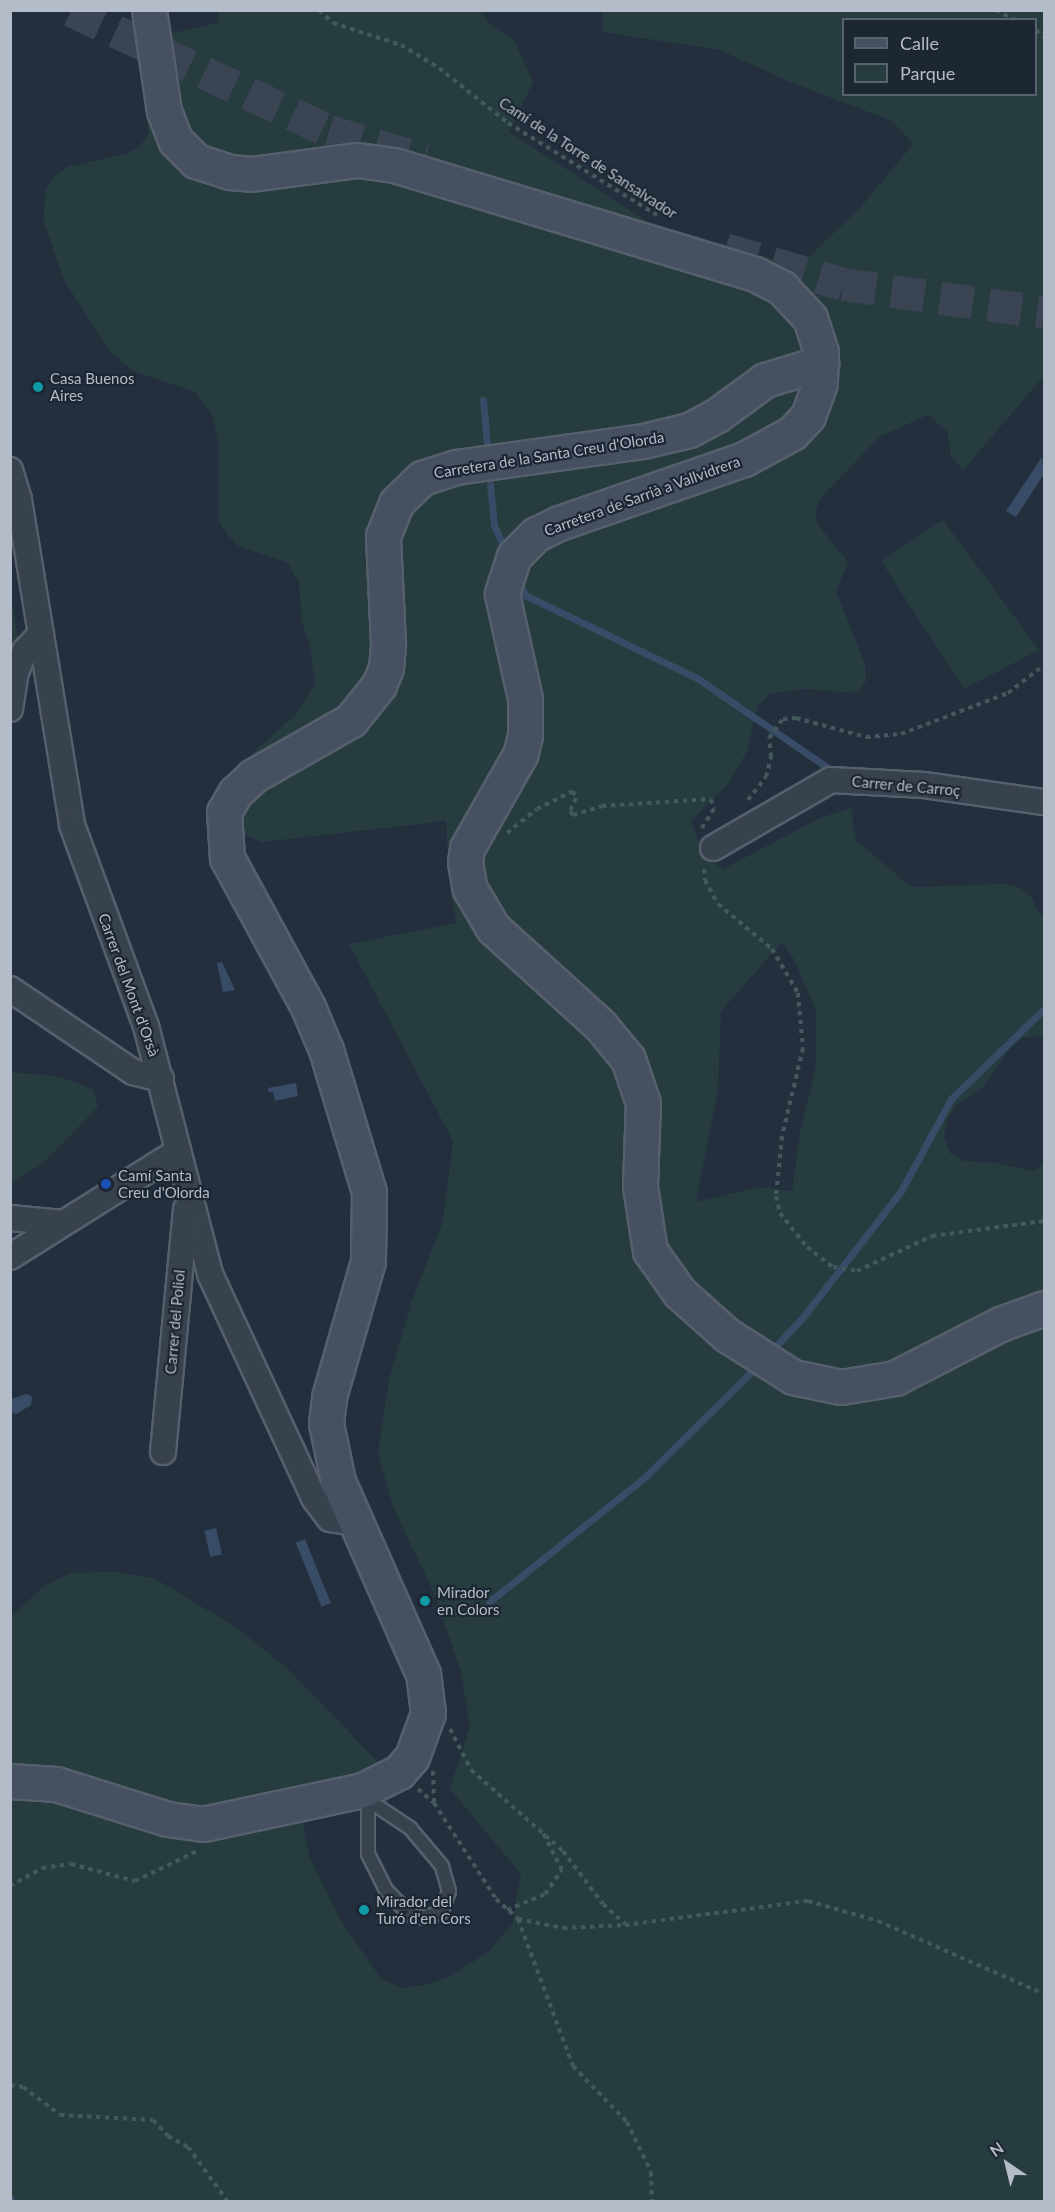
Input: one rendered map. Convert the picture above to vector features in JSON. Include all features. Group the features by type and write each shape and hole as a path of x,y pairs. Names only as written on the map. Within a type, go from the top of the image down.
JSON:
{"main road":[{"name":"Carretera de Sarrià a Vallvidrera","path":"149,10 164,111 175,140 196,161 230,172 251,174 358,160 394,165 755,274 781,287 810,318 822,363 820,383 808,416 779,442 744,459 559,523 536,534 513,556 502,594 525,699 525,735 521,753 467,848 465,862 470,889 493,928 600,1025 628,1059 643,1103 640,1186 650,1251 680,1293 728,1335 793,1377 842,1387 895,1378 1000,1324 1044,1308"},
{"name":"Carretera de la Santa Creu d'Olorda","path":"10,1781 56,1784 168,1819 203,1824 365,1795 399,1772 412,1757 423,1733 429,1694 395,1603 338,1480 326,1423 328,1397 368,1261 369,1192 333,1072 308,1007 227,858 224,812 235,793 254,776 351,720 379,685 386,668 388,643 383,536 396,503 422,478 456,467 643,441 689,430 717,415 765,380 822,363"}],"street":[{"name":"Carrer del Mont d'Orsà","path":"10,470 19,500 39,636 72,825 146,1026 161,1079 187,1193 210,1274 304,1479 330,1519 357,1523"},
{"path":"10,709 16,672 25,651 39,636"},
{"name":"Carrer de Carroç","path":"712,848 831,780 924,785 1044,802"},
{"path":"10,989 133,1072 161,1079"},
{"path":"10,1257 177,1152"},
{"name":"Carrer del Poliol","path":"163,1452 187,1193"},
{"path":"10,1218 63,1223"}],"lane":[{"path":"365,1795 410,1828 442,1866 449,1891 442,1912 421,1918 409,1914 386,1890 368,1854 365,1795"}],"path":[{"name":"Camí de la Torre de Sansalvador","path":"319,10 333,23 383,37 439,68 508,123 662,219"},
{"path":"996,10 1012,18"},
{"path":"745,805 766,777 771,757 769,738 783,719 796,718 866,737 901,734 1008,693 1044,665"},
{"path":"499,837 537,809 573,791 576,798 570,811 573,815 602,806 711,799 714,809 701,823 700,833 712,848 704,867 710,892 727,914 784,962 803,1010 801,1068 782,1136 775,1179 780,1213 792,1231 833,1266 857,1271 932,1236 1044,1221"},
{"path":"446,1722 471,1770 540,1828 625,1925"},
{"path":"434,1803 496,1899 518,1919 563,1928 625,1925 808,1901 878,1921 1044,1994"},
{"path":"507,1910 546,1893 562,1870 540,1828"},
{"path":"10,1886 42,1868 71,1864 135,1881 163,1871 207,1846"},
{"path":"518,1919 573,2066 627,2122 651,2172 652,2202"},
{"path":"10,2085 23,2087 60,2115 153,2120 168,2136 188,2147 228,2202"}],"green space":[{"path":"217,11 481,11 488,22 515,42 533,82 509,132 648,222 799,266 860,208 913,144 892,121 788,81 720,50 603,32 602,11 1044,11 1044,376 963,470 951,456 947,431 928,415 879,437 823,496 815,510 818,525 848,562 836,591 865,664 866,681 857,693 802,689 770,694 758,705 747,751 729,783 691,821 703,853 723,869 820,818 851,808 856,840 911,887 1002,884 1018,887 1031,896 1037,910 1044,916 1044,1036 1022,1038 1010,1048 983,1087 956,1105 947,1120 944,1137 950,1153 963,1161 996,1163 1034,1171 1044,1164 1044,2201 11,2202 11,1617 44,1586 71,1573 114,1572 154,1578 234,1626 286,1667 386,1770 322,1791 303,1827 310,1858 340,1919 381,1979 402,1988 425,1985 449,1977 488,1952 512,1924 521,1874 450,1789 470,1726 461,1672 436,1597 393,1507 378,1453 389,1379 412,1301 443,1221 453,1141 349,944 457,923 450,890 446,821 262,842 244,834 239,817 249,796 250,756 297,713 315,684 310,645 302,623 299,582 287,562 238,546 227,534 218,519 219,445 213,416 195,392 134,371 110,352 63,278 43,218 46,188 67,167 126,154 139,147 148,135 144,39 218,23","holes":["782,942 795,961 816,1011 816,1066 800,1133 792,1191 759,1187 696,1202 718,1090 721,1011"]},
{"path":"943,520 1039,650 964,689 881,561"},
{"path":"10,591 18,638 11,660 10,660"},
{"path":"11,1072 54,1076 81,1084 94,1091 98,1107 44,1162 11,1184"}],"water":[{"path":"1042,457 1044,474 1016,517 1006,511"},
{"path":"222,962 235,990 223,992 217,963"},
{"path":"296,1083 298,1096 275,1101 273,1092 269,1092 268,1088"},
{"path":"27,1394 32,1397 31,1405 16,1414 11,1412 11,1399"},
{"path":"216,1528 222,1554 210,1557 204,1531"},
{"path":"305,1539 331,1603 322,1607 296,1543"}],"waterway":[{"path":"483,400 487,445"},
{"path":"490,484 494,525 503,545"},
{"path":"518,580 525,595 697,678 835,773"},
{"path":"774,1348 803,1317 901,1191 951,1099 1044,1009"},
{"path":"489,1602 644,1478 751,1372"},
{"path":"10,2198 12,2202"}],"tunnel":[{"path":"71,10 329,131 425,160"},
{"path":"725,249 843,284 1044,312"}],"place":[{"name":"Casa Buenos Aires","path":"38,387"},
{"name":"Camí Santa Creu d'Olorda","path":"106,1184"},
{"name":"Mirador en Colors","path":"425,1601"},
{"name":"Mirador del Turó d'en Cors","path":"364,1910"}]}
